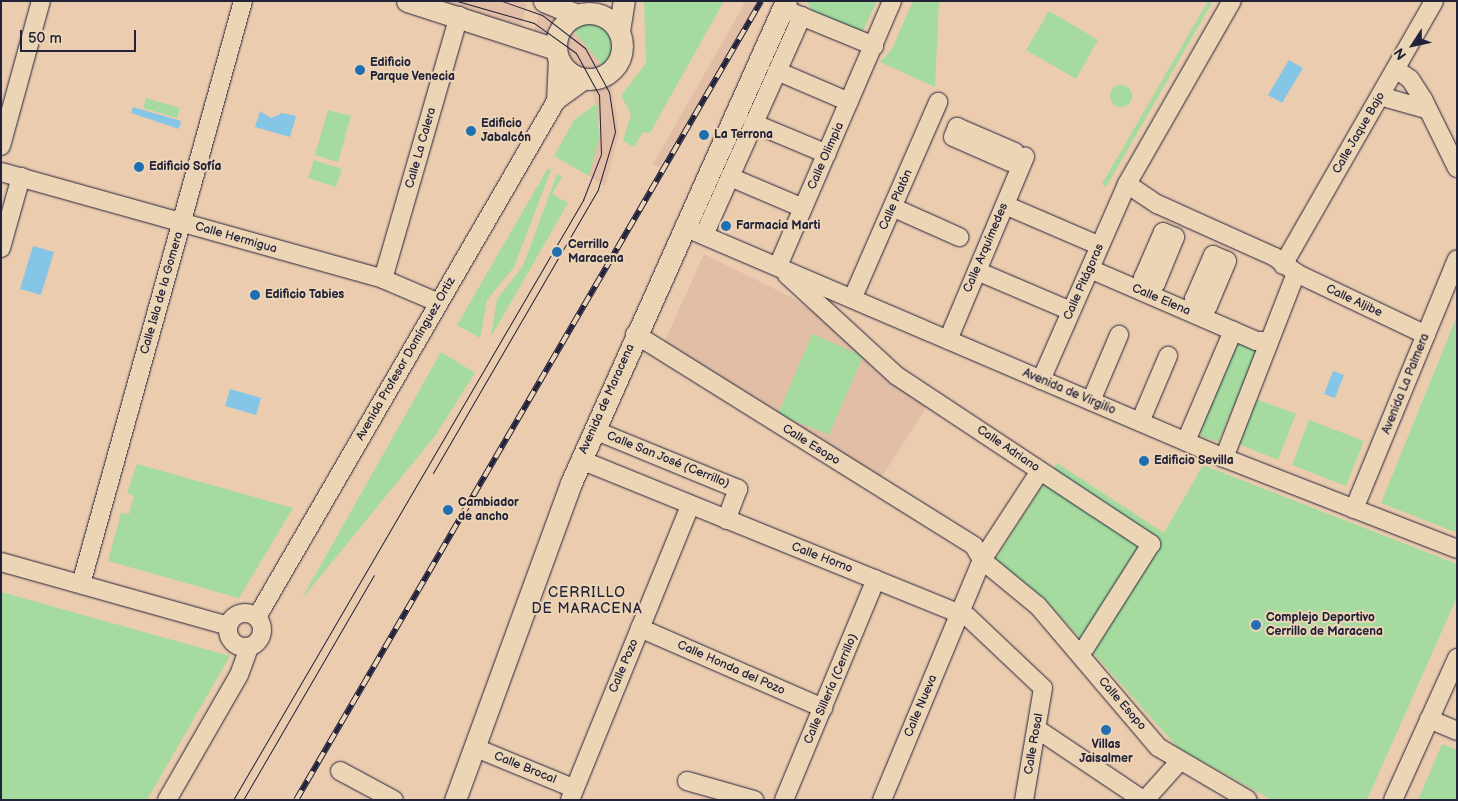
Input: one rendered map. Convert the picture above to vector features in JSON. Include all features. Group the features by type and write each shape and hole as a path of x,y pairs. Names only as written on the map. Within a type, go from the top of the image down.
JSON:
{"main road":[{"path":"406,1 459,16 557,54 569,73 586,79 603,76 619,62 619,31 624,1"},
{"path":"544,1 587,10 604,17 619,31"},
{"name":"Avenida de Maracena","path":"456,800 476,748 509,642 581,460 635,334 684,227 790,8"},
{"path":"557,54 562,28 587,10"}],"street":[{"path":"1,146 41,1"},
{"name":"Calle Isla de la Gomera","path":"81,584 244,1"},
{"name":"Calle Olimpia","path":"778,266 892,1"},
{"name":"Calle Pitágoras","path":"1041,380 1126,184 1232,1"},
{"name":"Calle Jaque Bajo","path":"1224,458 1269,341 1290,269 1380,96 1434,1"},
{"path":"704,235 777,72 790,8 874,46"},
{"name":"Calle La Calera","path":"383,279 459,16"},
{"name":"Avenida Profesor Domínguez Ortiz","path":"556,101 557,54"},
{"path":"1396,69 1410,79 1456,161"},
{"path":"777,72 849,102"},
{"name":"Avenida Profesor Domínguez Ortiz","path":"256,617 556,101 586,79"},
{"path":"1380,96 1426,109"},
{"name":"Calle Platón","path":"853,297 938,102"},
{"path":"753,124 827,154"},
{"name":"Calle Arquímedes","path":"948,340 1005,205 1017,157"},
{"name":"Calle Hermigua","path":"1,172 383,279 439,303"},
{"path":"1,248 21,177"},
{"path":"730,177 803,208"},
{"name":"Calle Aljibe","path":"1126,184 1158,204 1275,257 1290,269 1426,335"},
{"path":"1005,205 1100,246"},
{"path":"901,211 959,237"},
{"name":"Avenida de Virgilio","path":"684,227 853,297 948,340 1224,458 1457,549"},
{"name":"Avenida La Palmera","path":"1354,510 1457,259"},
{"name":"Calle Adriano","path":"778,266 897,376 1152,544 1085,648"},
{"name":"Calle Elena","path":"1090,269 1233,331 1269,341"},
{"path":"977,271 1071,311"},
{"path":"1186,441 1233,331"},
{"name":"Calle Esopo","path":"635,334 879,488 923,510 974,546 982,560 1038,606 1158,746 1179,762 1248,800"},
{"path":"1091,401 1119,335"},
{"path":"1140,422 1168,356"},
{"name":"Calle San José (Cerrillo)","path":"594,430 738,489 726,520"},
{"name":"Calle Horno","path":"581,460 690,506 960,612 1043,688"},
{"path":"960,612 982,560 1040,471"},
{"name":"Calle Pozo","path":"572,794 690,506"},
{"path":"1,562 228,626"},
{"name":"Calle Sillería (Cerrillo)","path":"784,800 876,579"},
{"name":"Calle Nueva","path":"882,800 960,612"},
{"path":"166,800 239,674 249,647 261,637 256,617 237,614 228,626"},
{"path":"228,626 232,642 249,647"},
{"name":"Calle Honda del Pozo","path":"640,628 823,708"},
{"path":"1393,800 1457,658"},
{"name":"Calle Rosal","path":"1024,800 1043,688"},
{"path":"1429,719 1457,731"},
{"path":"1037,729 1144,800 1179,762"},
{"name":"Calle Brocal","path":"476,748 572,794"},
{"path":"340,770 394,800"},
{"path":"687,781 754,800"}],"shaded area":[{"path":"433,1 516,1 527,4 520,29"},
{"path":"746,1 763,1 662,170 653,164"},
{"path":"541,8 589,45 611,83 619,132 605,186 589,176 600,126 592,89 564,49 533,33"},
{"path":"704,254 793,298 822,318 899,389 928,405 879,481 664,343"}],"green space":[{"path":"644,1 724,1 650,133 643,132 634,147 623,141 631,114 621,96 646,63"},
{"path":"806,1 877,1 861,35 817,17"},
{"path":"913,1 939,1 935,87 880,62 892,49"},
{"path":"1208,1 1213,1 1106,187 1102,184"},
{"path":"1049,11 1098,40 1076,79 1026,50"},
{"path":"587,22 603,27 612,40 611,56 603,66 572,29"},
{"path":"1121,85 1129,88 1132,96 1129,104 1121,107 1113,104 1110,96 1113,88"},
{"path":"146,98 180,108 177,118 143,108"},
{"path":"597,103 599,138 589,176 554,156 574,120"},
{"path":"328,110 351,116 338,162 315,155"},
{"path":"314,160 342,169 336,187 308,178"},
{"path":"548,168 551,170 514,267 487,300 480,338 457,325"},
{"path":"557,174 562,177 552,194 568,203 491,337 497,299 523,266"},
{"path":"1457,316 1457,533 1381,503"},
{"path":"812,334 863,356 829,435 778,414"},
{"path":"1237,342 1258,349 1218,442 1201,436 1200,431"},
{"path":"441,352 475,373 435,436 301,600"},
{"path":"1256,399 1296,414 1278,460 1238,444"},
{"path":"1309,420 1364,441 1346,486 1292,465"},
{"name":"Complejo Deportivo Cerrillo de Maracena","path":"1057,463 1164,533 1203,465 1457,564 1457,597 1367,800 1272,800 1178,748 1046,600 994,561"},
{"path":"137,464 293,508 239,598 108,561 121,513 129,514 134,496 127,493"},
{"path":"1,592 230,656 147,800 1,800"},
{"path":"1442,744 1457,750 1457,800 1418,800"}],"water":[{"path":"1289,60 1303,68 1282,103 1268,95"},
{"path":"133,107 181,121 179,129 131,113"},
{"path":"260,111 271,118 282,113 296,116 290,137 255,127"},
{"path":"33,246 54,252 41,295 20,289"},
{"path":"1333,371 1344,375 1335,398 1324,394"},
{"path":"230,389 261,398 256,415 225,406"}],"tram line":[{"path":"233,800 583,200 601,154 599,95 576,53 534,23 457,1"},
{"path":"433,473 598,189 615,132 609,92 585,48 542,15 502,1"},
{"path":"243,800 374,575"}],"railway":[{"path":"296,800 761,1"}],"place":[{"name":"Edificio Parque Venecia","path":"360,70"},
{"name":"Edificio Jabalcón","path":"471,131"},
{"name":"La Terrona","path":"704,135"},
{"name":"Edificio Sofía","path":"139,167"},
{"name":"Farmacia Marti","path":"726,226"},
{"name":"Cerrillo Maracena","path":"557,252"},
{"name":"Edificio Tabies","path":"255,295"},
{"name":"Edificio Sevilla","path":"1144,461"},
{"name":"Cambiador de ancho","path":"448,510"},
{"name":"Complejo Deportivo Cerrillo de Maracena","path":"1256,625"},
{"name":"Villas Jaisalmer","path":"1106,730"}],"district":[{"name":"CERRILLO DE MARACENA","path":"587,602"}]}
